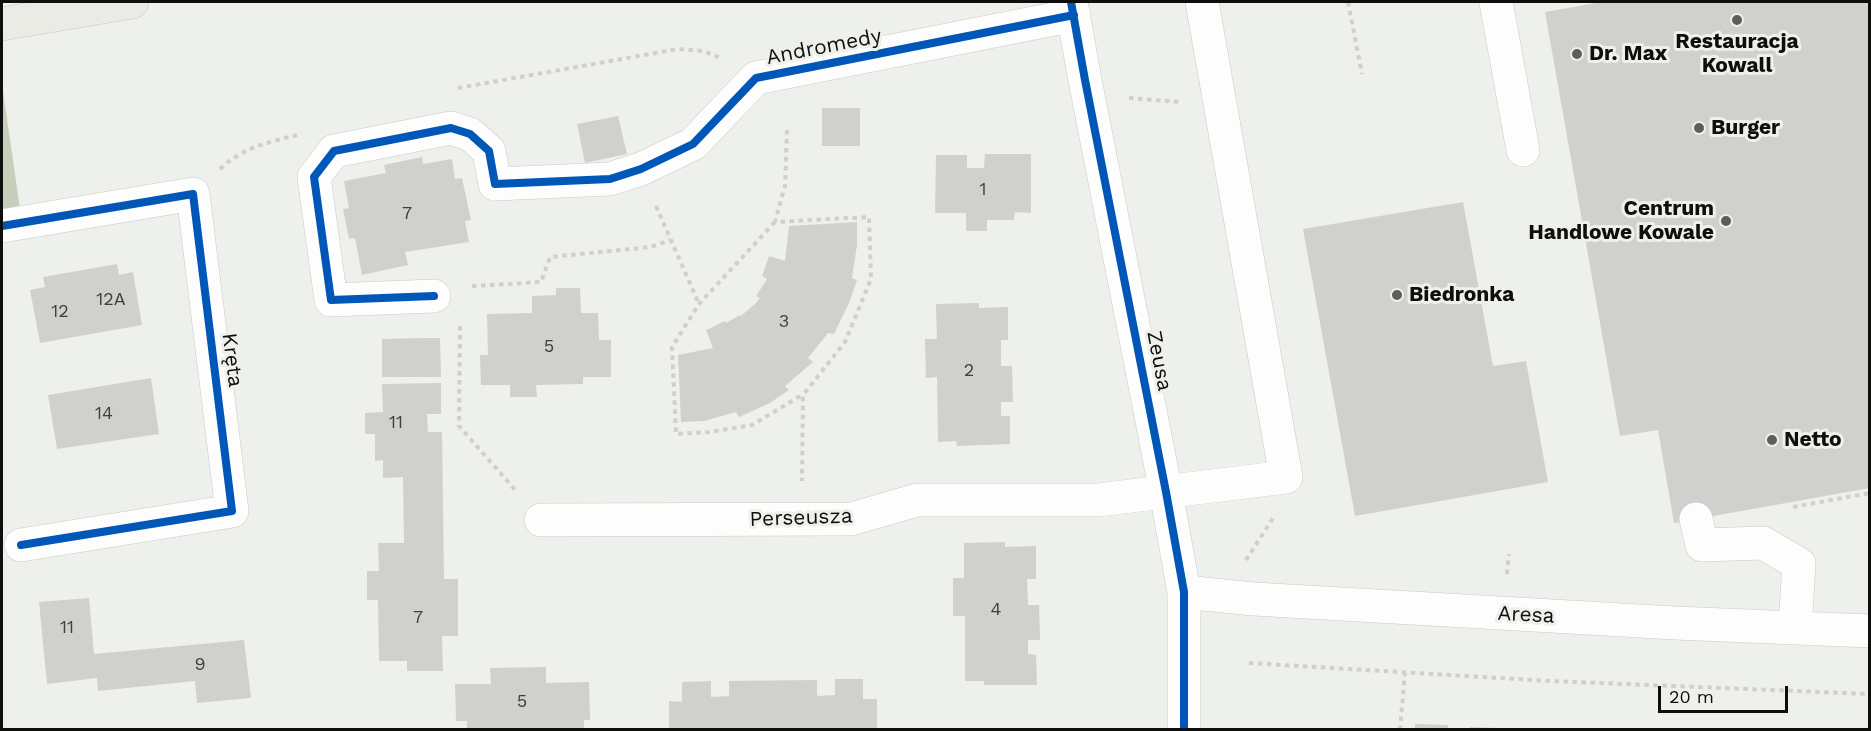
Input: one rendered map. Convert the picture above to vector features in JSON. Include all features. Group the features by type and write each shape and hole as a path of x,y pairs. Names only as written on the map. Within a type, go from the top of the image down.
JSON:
{"main road":[{"path":"2,24 132,2"}],"street":[{"path":"1202,2 1221,104"},
{"path":"1496,2 1523,150"},
{"name":"Andromedy","path":"447,296 331,300 314,177 334,151 451,128 470,134 489,151 495,184 610,179 641,169 693,144 756,78 1072,8"},
{"name":"Zeusa","path":"1072,8 1184,592 1184,729"},
{"name":"Perseusza","path":"541,520 801,521 851,519 917,500 1098,500 1286,477 1221,104"},
{"name":"Kręta","path":"2,226 193,194 232,512 21,546"},
{"path":"1696,519 1702,545 1763,543 1799,564 1795,627"},
{"name":"Aresa","path":"1184,592 1266,600 1869,631"}],"path":[{"path":"1348,2 1362,74"},
{"path":"1118,97 1221,104"},
{"path":"775,222 869,217 871,279 845,342 803,395 752,425 709,432 676,434 672,347 699,304 775,222 785,186 787,130"},
{"path":"641,169 699,304"},
{"path":"541,520 459,426 447,296 468,286 541,282 550,257 651,247 670,240"},
{"path":"801,521 803,395"},
{"path":"1794,507 1869,493"},
{"path":"1508,573 1509,554"},
{"path":"1249,663 1869,694"},
{"path":"1400,729 1405,672"}],"green space":[{"path":"2,84 20,209 2,212"}],"building":[{"name":"Centrum Handlowe Kowale","path":"1601,2 1870,2 1870,488 1674,523 1658,430 1620,436 1545,12"},
{"path":"822,108 860,108 860,146 822,146"},
{"path":"618,116 627,154 585,163 577,124"},
{"path":"985,154 1031,154 1031,213 1015,212 1014,220 987,220 987,231 966,231 966,213 935,213 936,155 967,155 967,168 984,168"},
{"path":"422,157 423,164 452,159 455,179 462,178 471,220 465,221 469,242 405,252 408,265 362,275 355,238 349,239 343,209 349,208 344,181 386,173 384,165"},
{"name":"Biedronka","path":"1463,202 1493,366 1526,361 1548,482 1355,516 1303,229"},
{"path":"857,222 857,245 852,278 857,280 849,303 834,334 828,333 808,358 813,362 785,386 789,390 770,403 739,417 736,412 704,421 681,422 678,355 713,348 706,330 741,316 756,303 760,298 756,296 767,279 762,276 769,256 785,261 789,226"},
{"path":"117,264 119,275 133,272 142,325 40,343 30,290 45,287 43,277"},
{"path":"556,288 580,288 581,313 598,313 599,340 611,340 611,377 583,377 583,384 536,385 537,397 510,397 510,385 481,385 480,355 488,355 487,314 532,313 532,296 556,295"},
{"path":"979,303 979,308 1008,307 1008,340 1001,340 1001,366 1012,366 1013,402 1001,402 1001,416 1010,416 1010,444 957,446 956,441 938,442 937,377 926,378 925,339 937,339 936,304"},
{"path":"440,338 441,377 382,377 382,339"},
{"path":"151,378 159,434 57,449 48,395"},
{"path":"441,383 441,414 427,414 428,432 442,432 444,579 458,579 458,636 442,636 443,671 407,671 407,661 379,661 378,600 367,600 367,571 379,571 378,543 404,543 403,477 383,478 383,460 375,461 375,434 365,434 365,413 383,412 382,384"},
{"path":"1005,542 1005,547 1036,546 1036,579 1027,579 1028,605 1039,605 1040,640 1028,640 1028,654 1036,655 1037,685 984,685 984,681 965,681 965,616 953,616 953,578 964,578 964,543"},
{"path":"89,598 94,654 244,640 251,698 197,703 195,681 98,691 97,678 47,684 39,602"},
{"path":"546,667 546,683 589,682 590,720 584,720 584,730 467,730 467,721 456,721 455,684 491,684 490,668"},
{"path":"835,679 863,679 863,699 877,699 877,730 669,730 669,701 682,702 682,682 711,681 711,697 729,696 729,681 817,680 817,696 835,695"},
{"path":"1415,724 1448,725 1448,730 1415,730"},
{"path":"1470,727 1497,728 1497,730 1470,730"}],"cycle path":[{"path":"1071,2 1184,592 1184,730"},
{"path":"434,296 331,300 314,177 334,151 451,128 470,134 489,151 495,184 610,179 641,169 693,144 756,78 1074,15"},
{"path":"2,226 193,194 232,511 21,545"}],"place":[{"name":"Restauracja Kowall","path":"1737,20"},
{"name":"Dr. Max","path":"1577,54"},
{"name":"Burger","path":"1699,128"},
{"name":"Centrum Handlowe Kowale","path":"1726,221"},
{"name":"Biedronka","path":"1397,295"},
{"name":"Netto","path":"1772,440"}]}
